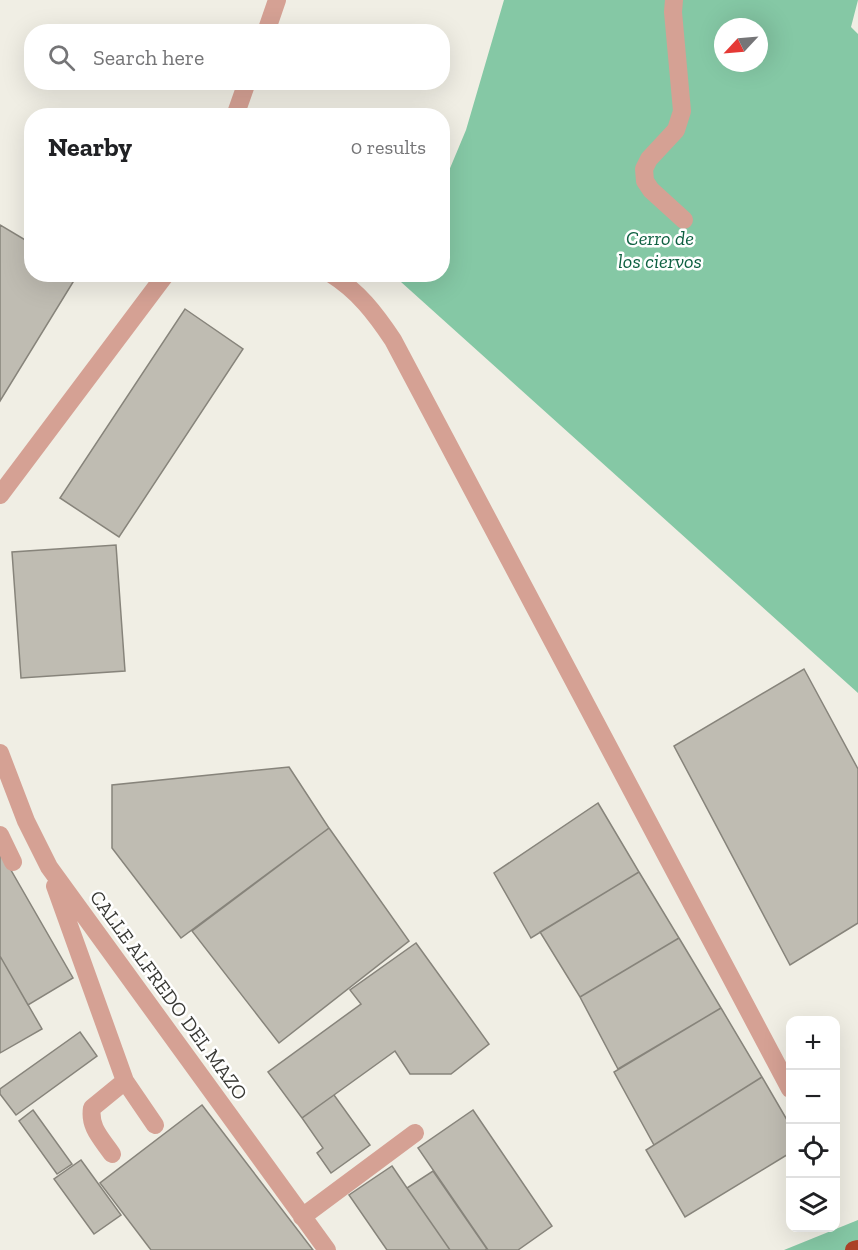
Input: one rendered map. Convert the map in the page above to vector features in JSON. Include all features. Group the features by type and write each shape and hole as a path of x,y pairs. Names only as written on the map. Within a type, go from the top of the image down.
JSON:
{"street":[{"path":"269,24 278,0"},
{"path":"674,0 673,12 682,111 676,130 649,159 644,170 645,181 651,190 684,220"},
{"path":"238,108 244,90"},
{"path":"0,495 160,282"},
{"path":"343,282 373,309 393,340 786,1081"},
{"name":"CALLE ALFREDO DEL MAZO","path":"0,753 26,821 49,867 327,1250"},
{"path":"0,835 13,862"},
{"path":"49,867 124,1081 155,1125"},
{"path":"112,1154 94,1129 90,1119 92,1107 124,1081"},
{"path":"302,1217 415,1133"}],"green space":[{"name":"Cerro de los ciervos","path":"504,0 858,0 851,27 858,34 858,693 401,282 450,282 450,168 466,130"},
{"path":"858,1220 858,1250 784,1250 828,1232 840,1232 840,1227"}],"building":[{"path":"0,225 24,239 24,282 73,282 0,401"},
{"path":"185,309 243,349 119,537 60,498"},
{"path":"116,545 125,671 21,678 12,552"},
{"path":"804,669 858,769 858,923 790,965 674,746"},
{"path":"289,767 329,828 181,938 112,848 112,785"},
{"path":"598,803 639,872 531,938 494,873"},
{"path":"329,828 409,941 279,1043 192,931"},
{"path":"0,851 73,978 28,1005 0,956"},
{"path":"639,872 679,938 580,997 540,932"},
{"path":"679,938 721,1008 618,1069 580,997"},
{"path":"416,943 489,1044 451,1074 410,1074 395,1051 302,1118 268,1072 361,1004 350,990"},
{"path":"0,956 42,1029 0,1053"},
{"path":"721,1008 762,1077 654,1145 614,1072"},
{"path":"80,1032 97,1056 16,1115 0,1094 0,1089"},
{"path":"762,1077 786,1118 786,1155 685,1217 646,1150"},
{"path":"334,1095 370,1145 331,1173 317,1153 323,1148 302,1118"},
{"path":"202,1105 313,1250 151,1250 100,1183"},
{"path":"33,1110 72,1164 57,1174 19,1121"},
{"path":"473,1110 552,1226 518,1250 488,1250 418,1148"},
{"path":"81,1160 121,1215 94,1234 54,1179"},
{"path":"392,1166 450,1250 387,1250 349,1195"},
{"path":"433,1171 487,1249 450,1250 407,1188"}]}
